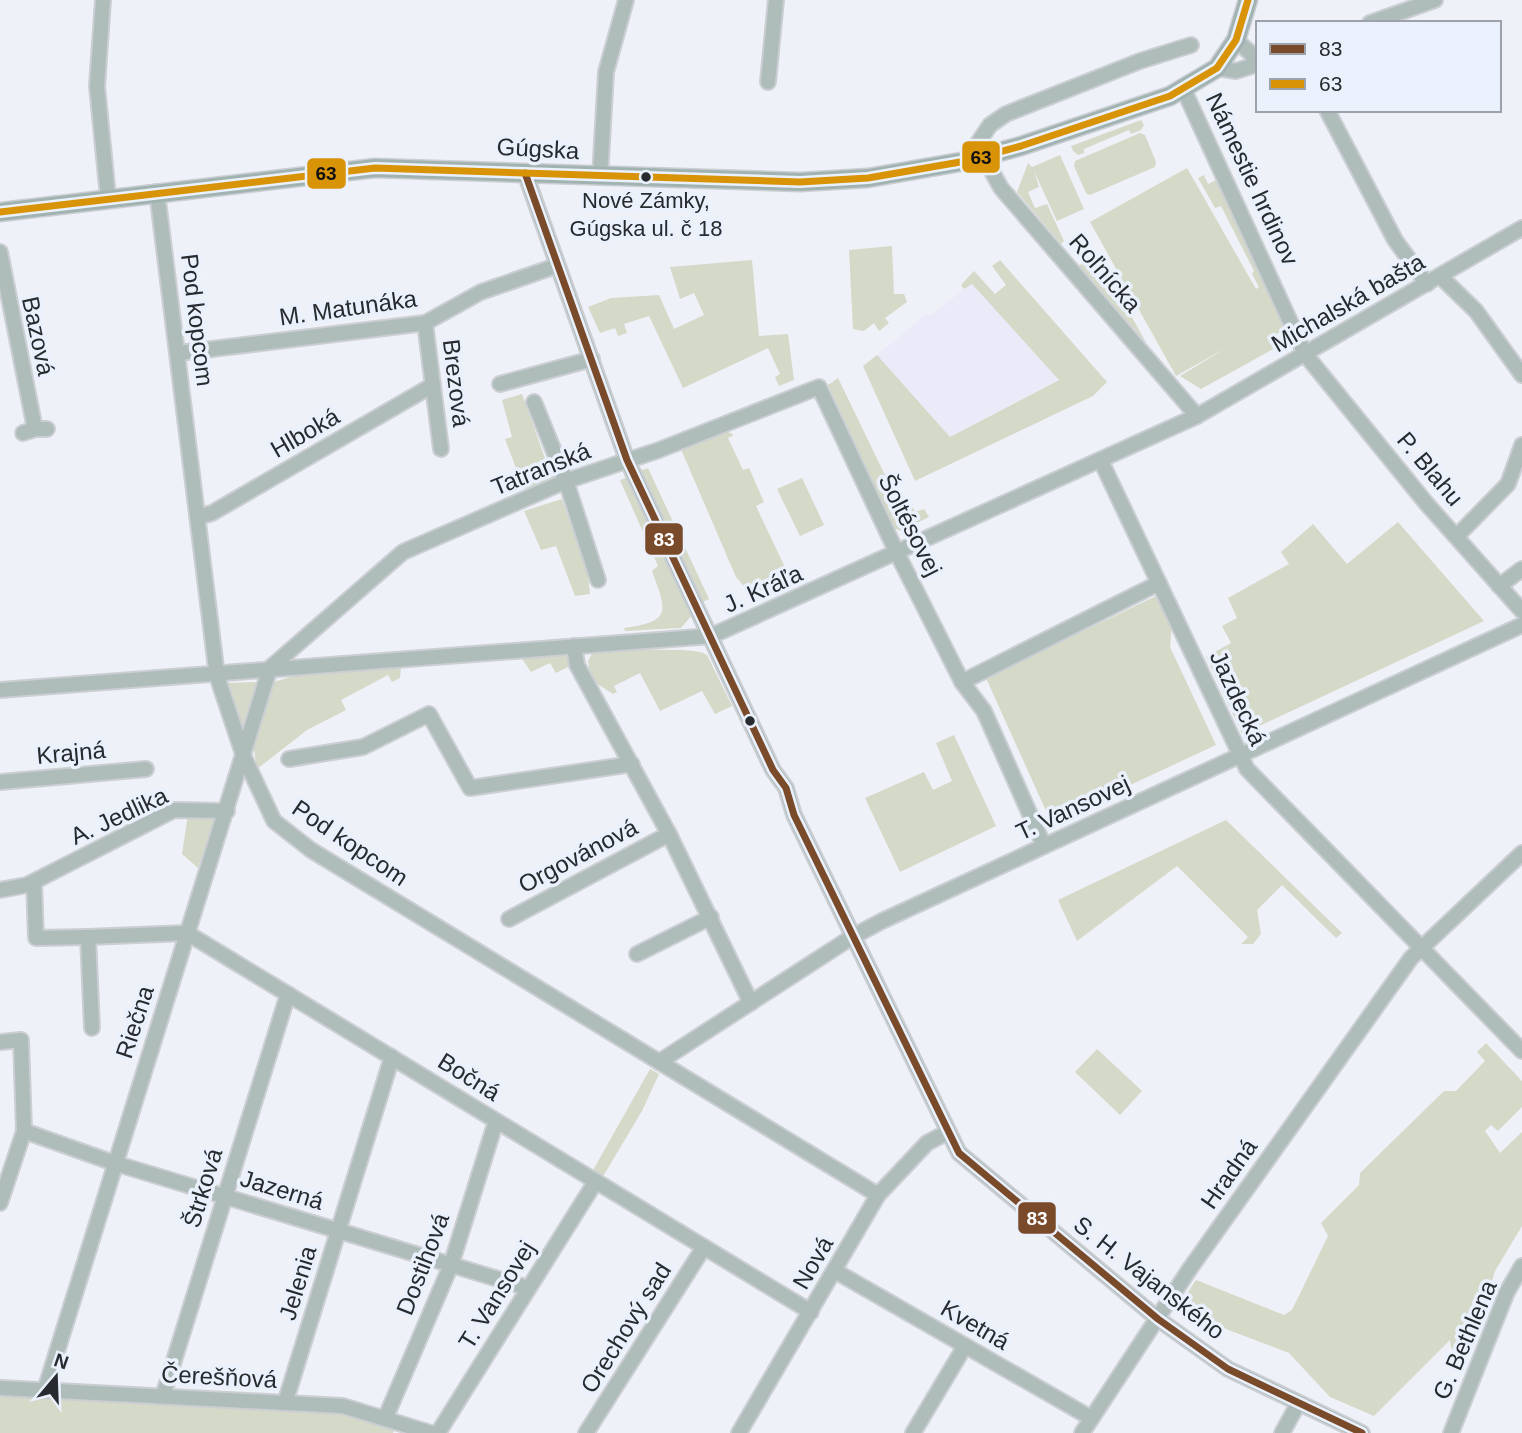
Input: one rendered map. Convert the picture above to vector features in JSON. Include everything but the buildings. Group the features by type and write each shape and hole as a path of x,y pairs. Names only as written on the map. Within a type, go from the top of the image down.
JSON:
{"main road":[{"path":"1183,88 1217,68 1236,40 1248,0"},
{"name":"Námestie hrdinov","path":"966,162 1170,96 1183,88"},
{"name":"Gúgska","path":"0,212 108,197 375,168 800,182 868,178 966,162"}],"street":[{"path":"103,0 97,86 108,197"},
{"path":"600,177 606,72 626,0"},
{"path":"768,82 776,0"},
{"path":"1376,21 1435,0"},
{"path":"1236,40 1256,60"},
{"path":"966,162 990,125 1006,114 1094,78 1191,45"},
{"path":"1217,68 1236,71 1256,63"},
{"name":"Námestie hrdinov","path":"1183,88 1199,115 1305,354"},
{"path":"1327,112 1395,240 1433,280 1476,311 1522,375"},
{"name":"Roľnícka","path":"984,157 1001,188 1197,416"},
{"name":"S. H. Vajanského","path":"524,173 627,460 773,770 786,788 794,815 852,937 958,1153 1158,1319 1237,1374 1362,1433"},
{"name":"Pod kopcom","path":"157,192 217,676 244,757 274,821 311,850 878,1195"},
{"name":"Michalská bašta","path":"1197,416 1522,228"},
{"name":"Bazová","path":"0,252 35,430"},
{"name":"M. Matunáka","path":"179,353 425,323 481,292 556,266"},
{"name":"Brezová","path":"425,323 441,449"},
{"name":"P. Blahu","path":"1305,354 1522,611"},
{"path":"500,384 592,359"},
{"name":"Hlboká","path":"198,517 212,513 433,385"},
{"name":"Tatranská","path":"270,668 403,552 566,481 819,387"},
{"name":"Šoltésovej","path":"819,387 897,553 962,682 984,711 1044,846"},
{"path":"534,402 566,481 598,580"},
{"name":"J. Kráľa","path":"270,668 711,636 1197,416"},
{"path":"1457,536 1508,484 1522,445"},
{"name":"Jazdecká","path":"1101,461 1238,756 1247,769 1522,1051"},
{"path":"1499,586 1522,569"},
{"path":"962,682 1159,583"},
{"name":"T. Vansovej","path":"659,1062 852,937 1522,625"},
{"path":"306,636 304,645 309,655 325,664"},
{"name":"Orgovánová","path":"574,646 577,665 669,834 751,1003"},
{"path":"0,690 217,676 270,668"},
{"name":"Riečna","path":"45,1390 270,668"},
{"path":"289,759 363,747 429,714 470,788 632,764"},
{"name":"Krajná","path":"0,782 146,769"},
{"name":"A. Jedlika","path":"0,890 34,882 174,810 227,811"},
{"name":"Orgovánová","path":"509,919 669,834"},
{"name":"Hradná","path":"1082,1433 1372,1009 1421,946 1522,853"},
{"path":"34,882 36,939 187,933"},
{"path":"637,954 711,917"},
{"name":"Bočná","path":"187,933 811,1312"},
{"path":"88,937 92,1028"},
{"name":"Štrková","path":"163,1396 288,994"},
{"path":"0,1042 21,1040 24,1130 0,1203"},
{"name":"Jelenia","path":"285,1403 392,1057"},
{"name":"Dostihová","path":"385,1419 451,1265 496,1121"},
{"name":"Jazerná","path":"24,1130 114,1163 528,1288"},
{"name":"Nová","path":"740,1433 878,1195 928,1143 946,1133"},
{"name":"T. Vansovej","path":"438,1433 596,1181"},
{"name":"Orechový sad","path":"586,1433 704,1247"},
{"name":"G. Bethlena","path":"1451,1433 1507,1292 1522,1266"},
{"name":"Kvetná","path":"835,1271 1091,1418"},
{"path":"913,1433 965,1346"},
{"name":"Čerešňová","path":"0,1388 343,1406 431,1433"},
{"path":"1282,1433 1298,1404"}],"shaded area":[{"path":"971,283 1059,379 950,437 877,355 927,313 930,316"}],"green space":[{"path":"1141,120 1144,125 1141,130 1131,134 1129,130 1084,149 1084,153 1078,155 1073,151 1071,146"},
{"path":"1140,133 1145,135 1156,162 1155,167 1090,195 1086,193 1074,166 1075,161"},
{"path":"1060,155 1084,209 1057,221 1034,171 1039,187 1028,192 1035,208 1047,204 1064,241 1061,244 1017,192 1028,163 1032,167"},
{"path":"1187,168 1256,289 1259,287 1252,274 1254,271 1221,206 1215,208 1198,178 1204,175 1208,184 1216,180 1286,320 1283,330 1273,336 1277,347 1201,389 1180,376 1226,348 1176,376 1090,222"},
{"path":"892,246 894,294 904,294 907,302 885,318 889,323 879,331 874,323 864,331 853,329 849,250"},
{"path":"1096,253 1098,257 1147,344 1079,266"},
{"path":"752,260 759,336 788,334 794,380 779,386 775,377 780,374 768,348 683,388 649,316 624,324 627,333 618,336 615,328 600,333 588,307 611,298 659,295 674,329 704,315 694,293 680,299 670,267"},
{"path":"1000,260 1107,382 1093,396 915,481 863,366 877,355 950,437 1059,380 972,284 964,289 961,285 974,271 995,294 1006,285 992,266"},
{"path":"838,378 897,500 907,496 915,512 924,509 929,517 901,531 894,528 828,385"},
{"path":"522,394 546,461 553,459 558,478 524,489 505,439 512,437 502,400"},
{"path":"723,429 734,435 728,438 743,470 749,468 764,502 756,506 791,580 757,595 748,591 736,577 680,447"},
{"path":"648,468 709,599 701,603 639,471"},
{"path":"628,477 692,615 681,628 625,631 624,628 651,622 662,612 661,596 652,571 658,566 620,480"},
{"path":"802,478 824,525 800,536 777,489"},
{"path":"562,499 588,575 590,594 575,596 556,546 541,550 524,511"},
{"path":"1398,522 1484,621 1242,734 1206,657 1231,643 1222,626 1237,618 1228,598 1289,564 1281,552 1313,524 1347,564"},
{"path":"1158,595 1172,623 1170,647 1216,745 1051,822 986,678"},
{"path":"685,650 707,655 732,706 715,714 702,691 660,711 640,673 614,686 617,692 613,694 591,680 588,661 593,652"},
{"path":"570,655 570,666 556,673 550,663 531,672 521,657"},
{"path":"401,667 400,678 392,682 388,675 341,700 346,710 307,730 257,769 253,744 274,682 296,675"},
{"path":"257,682 243,724 240,725 226,683"},
{"path":"954,735 996,826 900,872 865,798 924,772 933,790 952,781 936,743"},
{"path":"188,814 216,816 198,868 182,854"},
{"path":"1226,820 1342,933 1336,938 1282,885 1257,910 1261,934 1253,944 1241,944 1248,937 1177,866 1077,941 1058,900"},
{"path":"1486,1043 1522,1081 1522,1107 1498,1131 1491,1125 1485,1131 1500,1153 1522,1132 1522,1226 1495,1271 1470,1352 1459,1354 1451,1348 1450,1340 1374,1416 1330,1397 1289,1353 1176,1310 1196,1280 1284,1315 1292,1310 1328,1236 1321,1223 1359,1185 1360,1173 1444,1091 1456,1091 1485,1061 1477,1052"},
{"path":"1097,1049 1142,1091 1120,1115 1075,1072"},
{"path":"650,1069 659,1074 642,1111 602,1178 592,1172"},
{"path":"0,1396 340,1411 396,1426 393,1433 0,1433"}],"transit line":[{"name":"63","path":"0,212 375,168 800,182 868,178 966,161 1021,146 1170,96 1217,68 1236,40 1248,0"},
{"name":"83","path":"525,173 627,460 773,770 786,788 794,815 959,1153 1158,1319 1228,1369 1362,1433"}],"place":[{"name":"Nové Zámky, Gúgska ul. č 18","path":"646,177"}]}
